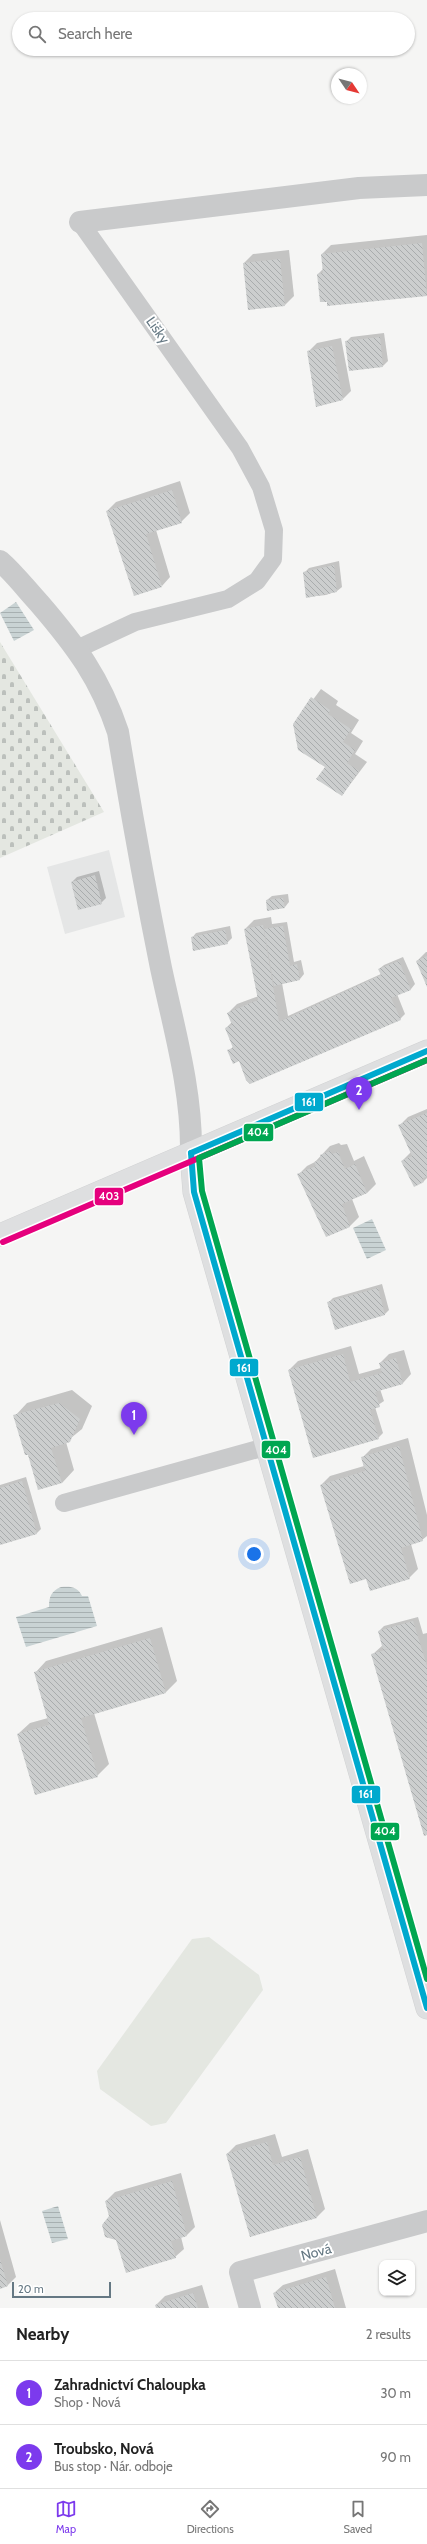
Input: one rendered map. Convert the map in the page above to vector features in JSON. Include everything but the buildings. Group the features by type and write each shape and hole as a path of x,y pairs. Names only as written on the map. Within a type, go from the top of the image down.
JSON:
{"street":[{"name":"Lišky","path":"80,222 359,188 427,185"},
{"path":"0,560 77,648 94,674 108,703 118,732 158,950 185,1079 190,1120 194,1192 265,1447 427,2008"},
{"path":"0,1235 427,1051"},
{"name":"Nová","path":"250,2308 240,2272 427,2221"}],"lane":[{"name":"Lišky","path":"77,648 135,622 228,599 252,585 257,581 272,559 274,530 262,487 240,448 80,222"},
{"path":"64,1503 265,1447"}],"shaded area":[{"path":"16,602 34,630 14,641 0,613"},
{"path":"109,850 125,917 65,934 47,867"},
{"path":"372,1219 386,1250 367,1259 353,1228"},
{"path":"61,1587 74,1588 82,1596 88,1596 97,1626 26,1647 16,1617 49,1607 51,1595 55,1590"},
{"path":"58,2206 68,2239 52,2243 42,2211"}],"green space":[{"path":"0,642 104,812 0,858"},
{"path":"209,1937 259,1975 263,1990 166,2123 151,2126 100,2089 97,2071 192,1939"}],"transit line":[{"name":"161","path":"191,1153 427,1051"},
{"name":"403","path":"3,1242 427,1060"},
{"name":"404","path":"427,1060 199,1158 202,1191 427,1979"},
{"name":"161","path":"191,1153 194,1192 427,2008"}],"place":[{"name":"Troubsko, Nová","path":"359,1110"},
{"name":"Zahradnictví Chaloupka","path":"134,1435"}]}
